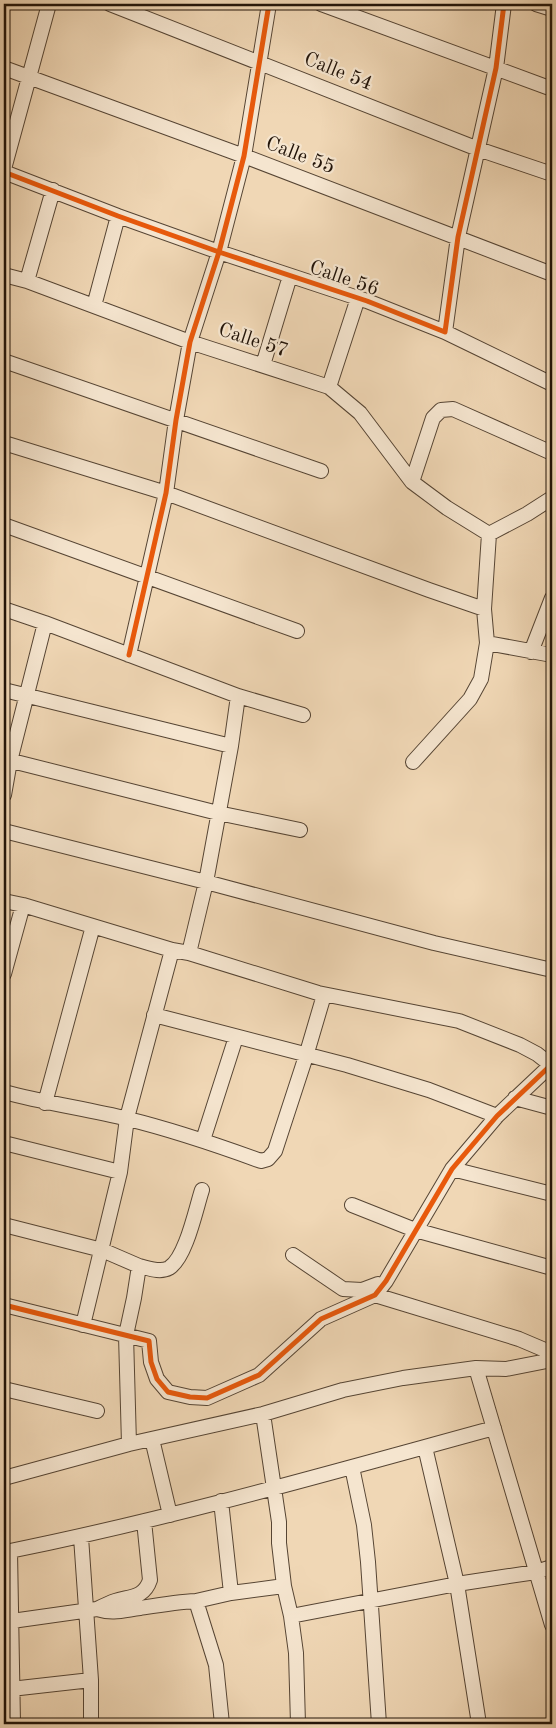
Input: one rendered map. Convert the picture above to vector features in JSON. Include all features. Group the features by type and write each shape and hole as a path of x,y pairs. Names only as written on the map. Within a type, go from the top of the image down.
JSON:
{"street":[{"path":"4,170 49,4"},
{"name":"Calle 54","path":"110,4 478,149 552,174"},
{"path":"128,655 166,493 176,420 190,342 219,252 244,156 269,4"},
{"path":"321,4 552,89"},
{"path":"445,332 458,237 496,68 504,4"},
{"path":"536,4 552,10"},
{"name":"Calle 55","path":"4,68 244,156 552,274"},
{"name":"Calle 56","path":"4,170 118,216 358,298 445,332 552,384"},
{"path":"27,281 54,190"},
{"path":"94,306 118,216"},
{"name":"Calle 57","path":"4,275 27,281 190,342 329,387 360,412 412,482 447,508 489,534"},
{"path":"263,365 290,276"},
{"path":"329,387 358,298"},
{"path":"4,361 321,471"},
{"path":"412,482 433,418 441,410 453,409 552,453"},
{"path":"4,443 166,493 484,609"},
{"path":"412,762 470,699 481,679 487,643 484,609 489,534 552,498"},
{"path":"4,525 297,631"},
{"path":"531,652 552,598"},
{"path":"4,609 238,696 303,714"},
{"path":"4,795 7,760 45,623"},
{"path":"487,643 552,655"},
{"path":"4,690 231,746"},
{"path":"190,953 206,882 231,746 238,696"},
{"path":"7,760 218,813 300,830"},
{"path":"4,831 206,882 434,943 552,970"},
{"path":"4,901 172,950 190,953 324,994 459,1021 520,1045 552,1064 497,1116 452,1168 386,1281 375,1295 321,1319 259,1375 207,1398 190,1398 168,1392 157,1379 151,1362 148,1341 4,1305"},
{"path":"4,974 23,905"},
{"path":"45,1102 93,926"},
{"path":"83,1325 120,1172 127,1118 172,950"},
{"path":"4,1092 127,1118 203,1140 260,1160 268,1159 274,1151 306,1056 324,994"},
{"path":"154,1015 347,1066 429,1090 497,1116"},
{"path":"203,1140 236,1037"},
{"path":"515,1098 552,1108"},
{"path":"4,1143 120,1172"},
{"path":"452,1168 552,1194"},
{"path":"4,1226 102,1250 139,1266 157,1270 168,1268 175,1263 183,1251 202,1190"},
{"path":"352,1205 415,1230 552,1268"},
{"path":"293,1255 343,1289 362,1290 386,1281"},
{"path":"129,1444 126,1335 139,1266"},
{"path":"375,1295 519,1339 552,1353"},
{"path":"4,1478 129,1444 263,1414 343,1390 403,1378 476,1368 506,1369 552,1360"},
{"path":"476,1368 552,1625"},
{"path":"4,1389 97,1411"},
{"path":"263,1414 280,1522 279,1543 284,1586 292,1616 296,1653 298,1724"},
{"path":"13,1724 12,1621 7,1552 144,1522 494,1428"},
{"path":"152,1439 170,1515"},
{"path":"425,1447 457,1584 479,1724"},
{"path":"352,1467 364,1525 372,1601 379,1724"},
{"path":"221,1501 231,1593"},
{"path":"12,1621 91,1610 140,1594 148,1588 150,1580 144,1522"},
{"path":"81,1537 91,1610 91,1724"},
{"path":"292,1616 457,1584 536,1572 552,1567"},
{"path":"91,1610 122,1612 137,1608 196,1601 231,1593 284,1586"},
{"path":"196,1601 216,1665 222,1724"},
{"path":"12,1689 91,1680"}],"cycle path":[{"path":"129,655 166,493 176,420 190,342 219,252 244,156 269,4"},
{"path":"4,172 219,252 367,301 445,332 458,237 496,68 504,4"},
{"path":"4,1305 149,1341 151,1362 157,1379 168,1392 190,1397 207,1398 259,1375 321,1319 375,1295 386,1281 452,1169 497,1116 552,1064"}]}
